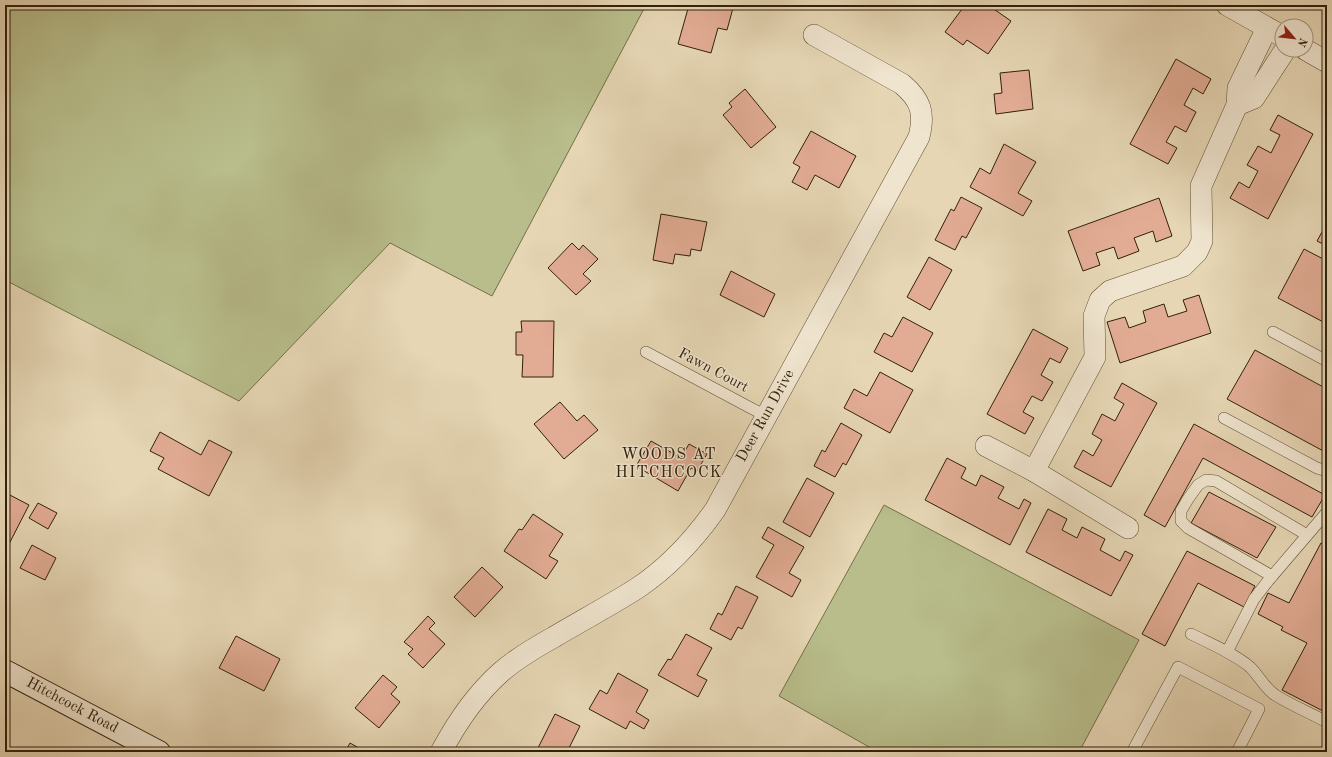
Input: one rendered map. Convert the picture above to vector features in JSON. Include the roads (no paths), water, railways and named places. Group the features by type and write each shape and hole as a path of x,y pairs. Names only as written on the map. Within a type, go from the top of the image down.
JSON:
{"street":[{"path":"1034,471 1095,357 1094,316 1100,300 1110,291 1183,266 1197,252 1202,241 1201,186 1237,105 1238,88 1274,32 1227,5"},
{"name":"Deer Run Drive","path":"441,752 464,713 478,695 501,672 523,655 636,589 657,574 676,557 698,533 715,510 919,137 922,125 922,113 918,102 911,91 902,84 814,36"},
{"path":"1314,55 1327,62"},
{"path":"1237,105 1254,98 1280,58"},
{"path":"986,446 1034,471 1128,528"},
{"name":"Hitchcock Road","path":"5,671 159,752"}],"lane":[{"path":"1273,332 1327,361"},
{"name":"Fawn Court","path":"646,352 766,416"},
{"path":"1224,418 1317,468 1327,471"},
{"path":"1272,576 1188,528 1180,521 1181,511 1198,485 1206,480 1216,481 1307,535"},
{"path":"1227,652 1254,599 1307,535 1322,526 1327,512"},
{"path":"1191,634 1240,659 1275,695 1327,722"},
{"path":"1132,752 1178,666 1259,709 1237,752"}],"district":[{"name":"WOODS AT HITCHCOCK","path":"669,464"}]}
